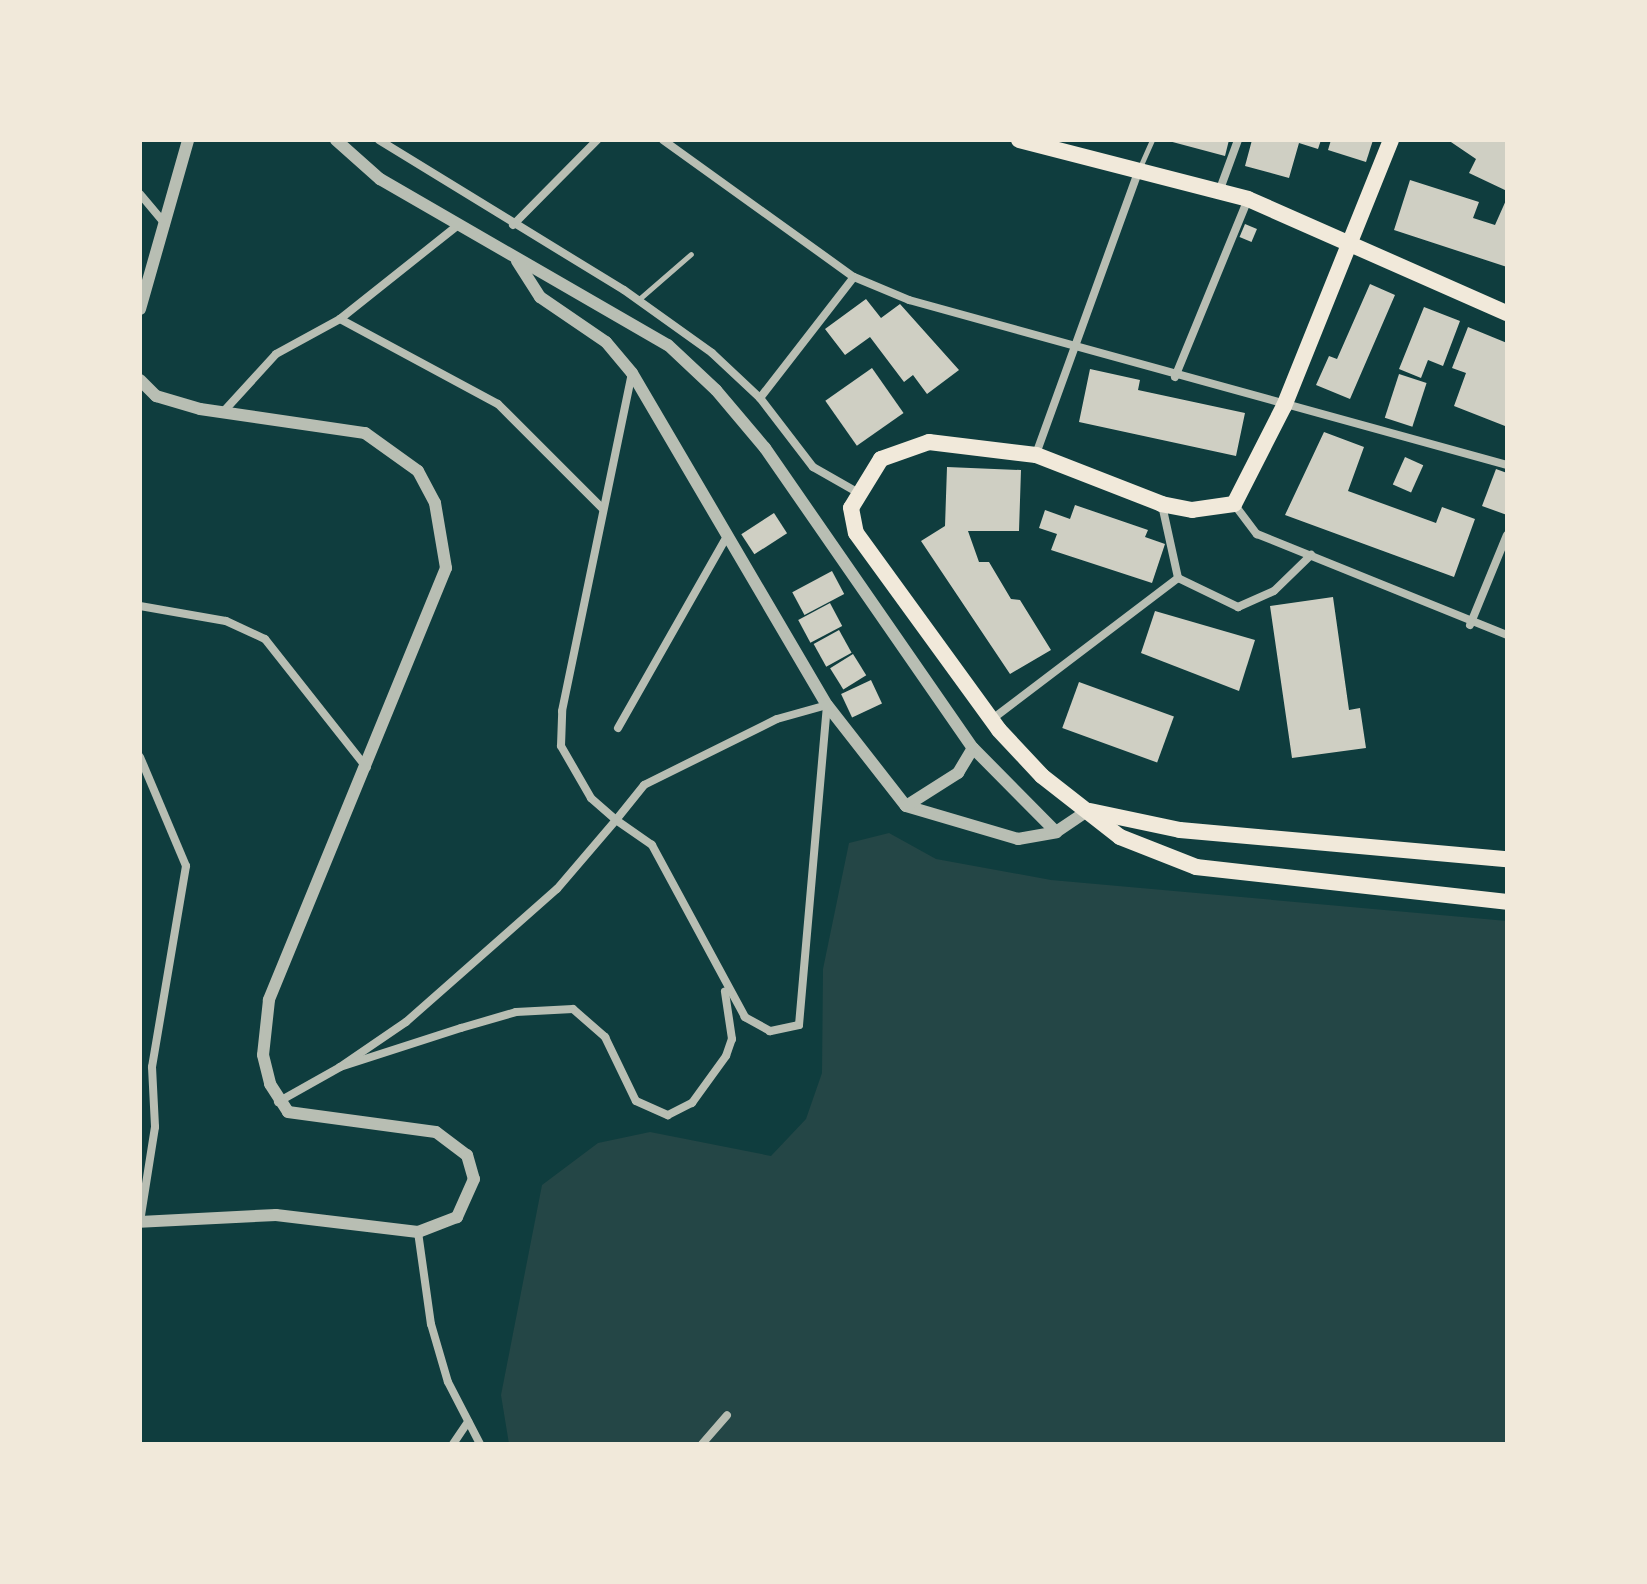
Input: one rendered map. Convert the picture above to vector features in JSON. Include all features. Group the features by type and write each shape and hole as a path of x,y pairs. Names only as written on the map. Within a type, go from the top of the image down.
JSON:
{"main road":[{"path":"1019,140 1220,189 1350,242 1507,313"},
{"path":"1391,140 1284,406 1234,504 1192,510 1162,504 1036,455 914,444 881,459 857,492 856,533 991,720 1042,776 1132,843 1196,867 1507,902"},
{"path":"1089,810 1180,830 1507,859"}],"street":[{"path":"140,309 188,140"},
{"path":"336,140 380,179 668,345 716,390 765,448 973,748 1056,832"},
{"path":"379,140 638,300 760,398 813,467 857,492"},
{"path":"513,225 597,140"},
{"path":"663,140 854,277 1075,349 1507,465"},
{"path":"1220,189 1238,140"},
{"path":"1036,455 1140,168"},
{"path":"140,194 166,226"},
{"path":"1175,377 1248,199"},
{"path":"224,411 276,354 340,319 458,225"},
{"path":"516,258 540,297 606,342 632,373 725,540 827,705 906,806 1000,837 1056,832 1089,810"},
{"path":"760,398 854,277"},
{"path":"340,319 498,404 603,509"},
{"path":"632,373 562,711 561,746 591,798 652,845 725,991 758,1025 783,1031 799,1025 827,705"},
{"path":"140,380 156,396 224,411 365,433 418,471 435,503 446,568 367,769 269,1000 263,1055 278,1102 303,1117 413,1125 455,1143 472,1167 472,1198 450,1221 418,1232 276,1215 140,1222 155,1127 152,1067 186,866 140,757"},
{"path":"1162,504 1178,578"},
{"path":"1234,504 1257,534 1470,625 1507,635"},
{"path":"1470,625 1507,535"},
{"path":"618,728 725,540"},
{"path":"1178,578 1238,607 1274,591 1311,555"},
{"path":"991,720 1178,578"},
{"path":"140,606 226,621 265,639 367,769"},
{"path":"278,1102 340,1067 406,1022 557,889 644,785 777,719 827,705"},
{"path":"906,806 958,773 973,748"},
{"path":"340,1067 516,1012 573,1009 605,1037 636,1101 668,1115 692,1103 726,1056 732,1039 725,991"},
{"path":"418,1232 431,1324 468,1422 480,1444"},
{"path":"702,1444 727,1415"},
{"path":"453,1444 468,1422"}],"lane":[{"path":"1140,168 1152,140"},
{"path":"638,300 691,254"}],"shaded area":[{"path":"889,833 936,859 1051,880 1507,921 1507,1444 509,1444 501,1395 542,1185 598,1143 650,1132 771,1156 806,1119 822,1073 823,969 849,843"}],"building":[{"path":"1165,140 1229,140 1225,156"},
{"path":"1252,140 1321,140 1318,149 1299,143 1289,178 1245,166"},
{"path":"1331,140 1373,140 1366,162 1328,150"},
{"path":"1448,140 1507,140 1507,191 1469,173 1476,159"},
{"path":"1410,180 1479,202 1473,218 1495,225 1507,198 1507,267 1394,230"},
{"path":"1245,224 1257,229 1251,242 1240,237"},
{"path":"1370,284 1395,295 1350,399 1316,385 1329,356 1337,359"},
{"path":"866,299 881,318 900,304 959,370 927,394 913,375 904,382 870,337 845,355 825,329"},
{"path":"1424,307 1460,321 1443,366 1428,360 1421,378 1399,369"},
{"path":"1468,327 1507,343 1505,426 1454,406 1466,373 1452,368"},
{"path":"872,368 904,413 857,446 825,401"},
{"path":"1090,369 1140,380 1138,390 1245,413 1236,456 1079,422"},
{"path":"1399,374 1427,383 1412,427 1385,418"},
{"path":"1324,432 1364,447 1348,491 1436,523 1442,507 1475,519 1454,577 1285,515"},
{"path":"1405,457 1423,465 1411,493 1393,484"},
{"path":"947,467 1021,470 1019,531 968,531 979,562 989,562 1011,599 1020,600 1051,650 1010,674 921,541 945,526"},
{"path":"1496,469 1507,473 1507,515 1482,506"},
{"path":"1075,505 1148,530 1145,537 1165,544 1152,583 1051,550 1057,534 1039,528 1045,510 1070,519"},
{"path":"774,513 787,533 754,554 741,534"},
{"path":"832,571 844,594 804,615 792,592"},
{"path":"1333,597 1349,710 1360,708 1366,748 1292,758 1270,606"},
{"path":"830,603 842,626 810,643 798,620"},
{"path":"1155,611 1255,640 1239,691 1141,653"},
{"path":"839,630 852,653 826,667 814,644"},
{"path":"853,654 866,675 843,690 830,668"},
{"path":"871,680 882,704 852,718 841,694"},
{"path":"1079,682 1174,717 1157,763 1062,728"}]}
